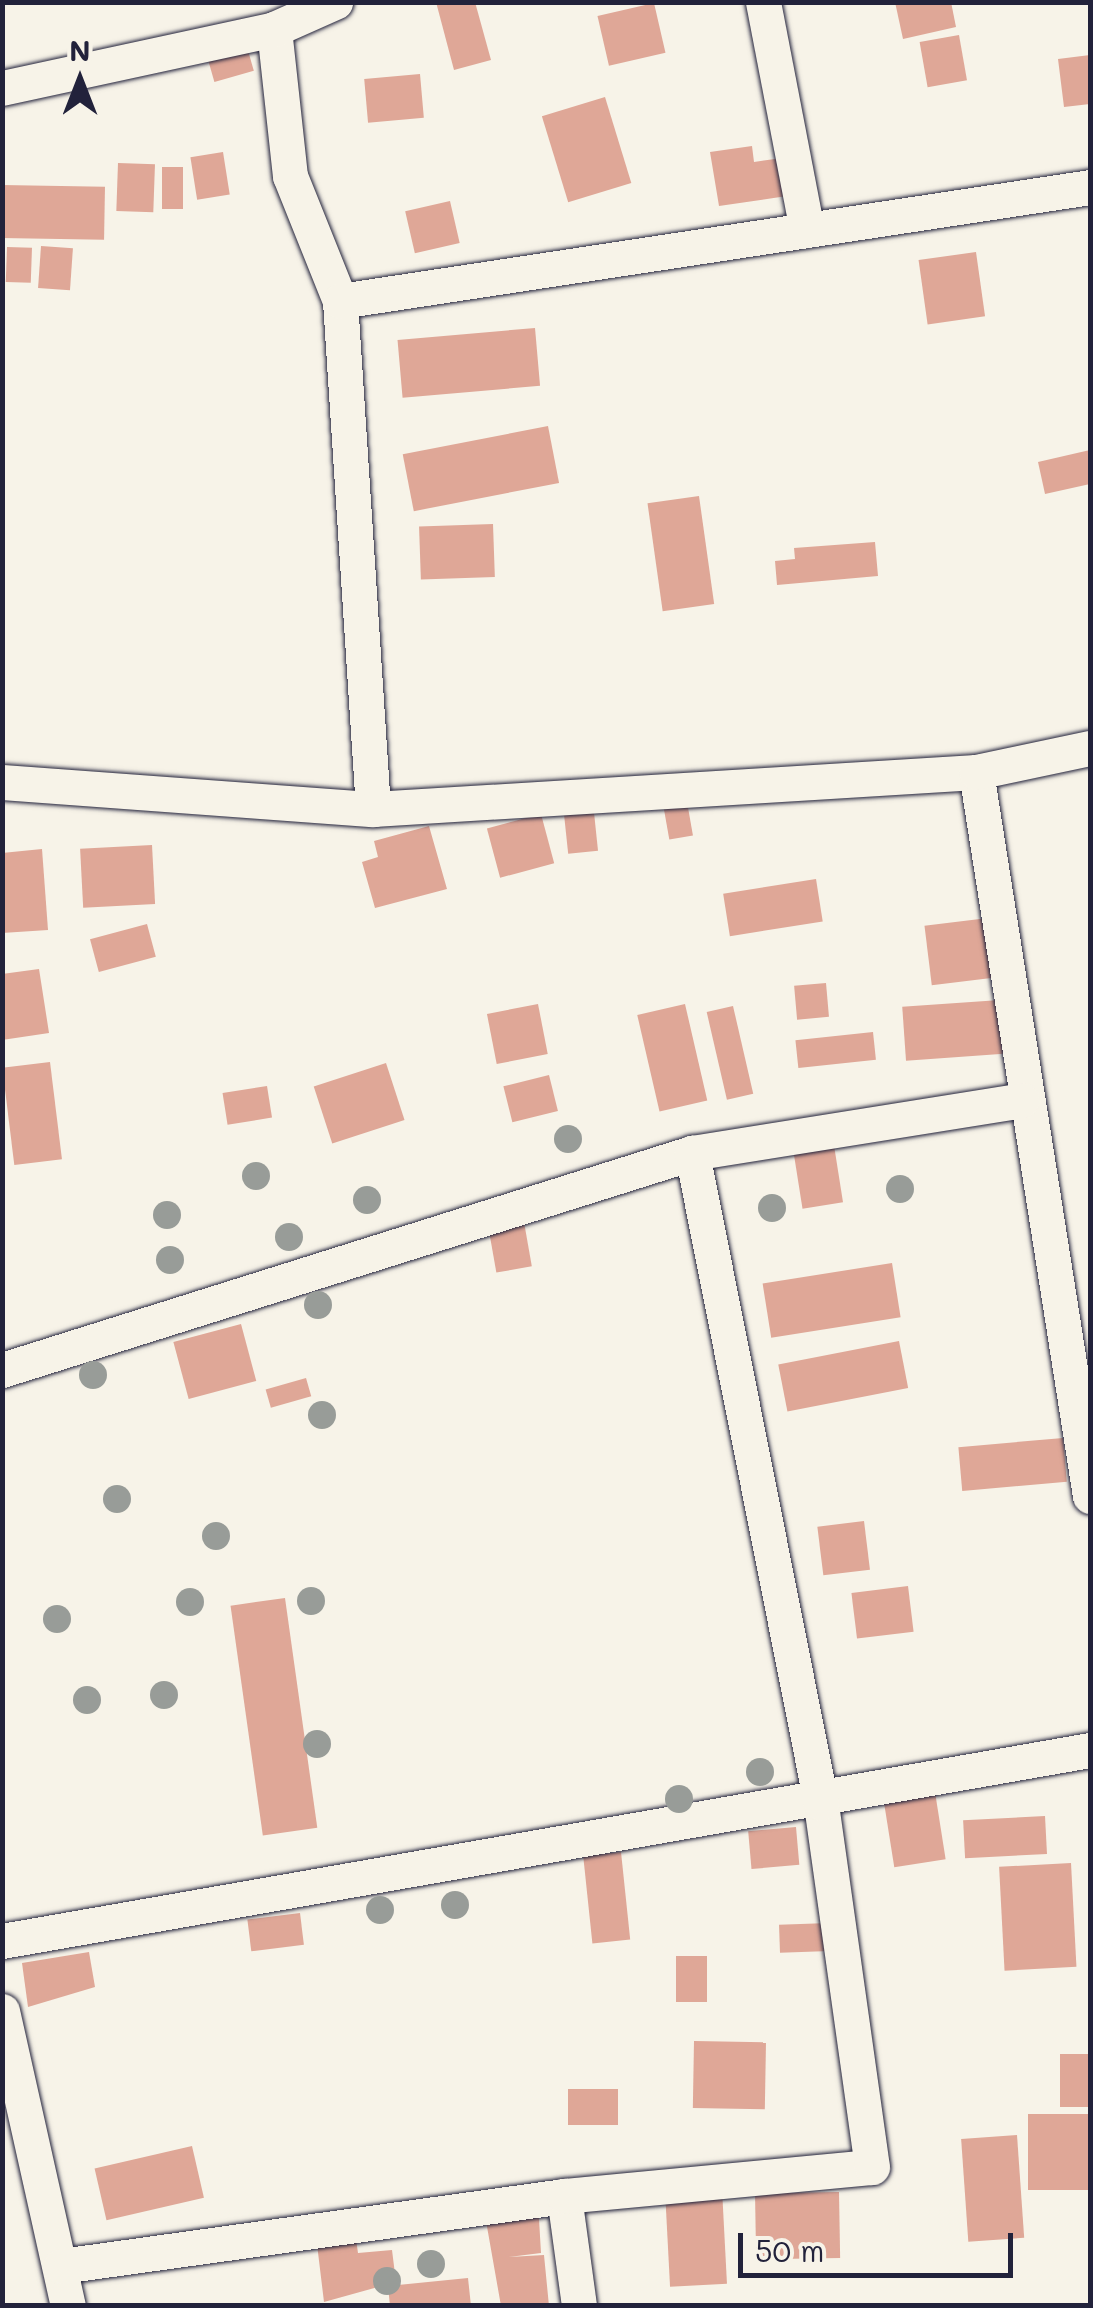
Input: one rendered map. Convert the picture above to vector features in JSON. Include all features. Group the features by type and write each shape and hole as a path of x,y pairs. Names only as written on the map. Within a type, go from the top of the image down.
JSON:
{"street":[{"path":"763,2 807,230"},
{"path":"2,88 274,28 320,5"},
{"path":"274,28 290,176 340,301 373,809"},
{"path":"340,301 1090,187"},
{"path":"2,782 373,809 976,772 1090,748"},
{"path":"976,772 1022,1100 1090,1496"},
{"path":"2,1370 692,1153 1022,1100"},
{"path":"61,2266 564,2196 872,2167 821,1803 692,1153"},
{"path":"2,1942 821,1803 1090,1750"},
{"path":"2,2011 68,2306"},
{"path":"564,2196 579,2306"}],"building":[{"path":"436,2 475,2 491,60 454,70"},
{"path":"895,2 951,2 956,27 903,39"},
{"path":"654,3 665,53 609,66 597,16"},
{"path":"959,35 967,80 928,87 920,42"},
{"path":"245,40 254,71 214,82 206,51"},
{"path":"1090,55 1090,104 1064,107 1058,59"},
{"path":"420,74 424,118 368,123 364,79"},
{"path":"605,97 631,183 568,202 542,116"},
{"path":"752,146 754,162 782,158 787,196 719,206 710,152"},
{"path":"223,152 230,194 197,200 190,157"},
{"path":"118,163 155,164 153,212 116,211"},
{"path":"162,167 183,167 183,209 162,209"},
{"path":"2,185 105,187 104,240 2,238"},
{"path":"450,201 460,243 415,253 405,211"},
{"path":"41,246 73,248 70,290 38,288"},
{"path":"7,247 32,248 31,283 6,282"},
{"path":"976,252 985,316 928,324 919,260"},
{"path":"535,328 540,386 403,398 398,340"},
{"path":"548,426 559,483 414,511 403,454"},
{"path":"1090,450 1090,484 1045,494 1038,462"},
{"path":"699,496 714,604 663,611 648,503"},
{"path":"493,524 495,577 421,580 419,527"},
{"path":"875,542 878,576 777,585 775,561 795,559 794,548"},
{"path":"686,796 693,835 669,840 662,800"},
{"path":"593,803 598,851 568,854 563,806"},
{"path":"541,814 554,863 500,878 487,828"},
{"path":"429,826 447,889 375,908 362,862 378,857 374,841"},
{"path":"152,845 155,904 83,908 80,849"},
{"path":"42,849 48,930 2,933 2,853"},
{"path":"816,879 823,921 730,936 723,894"},
{"path":"988,918 995,978 932,985 924,926"},
{"path":"147,924 156,957 99,972 90,939"},
{"path":"39,969 49,1033 2,1040 2,974"},
{"path":"826,983 829,1017 797,1020 794,986"},
{"path":"1000,1000 1004,1054 906,1061 902,1007"},
{"path":"538,1004 548,1054 497,1064 487,1014"},
{"path":"685,1004 707,1100 660,1111 637,1015"},
{"path":"733,1006 753,1094 727,1100 707,1012"},
{"path":"873,1032 876,1060 798,1068 795,1040"},
{"path":"50,1062 62,1159 14,1165 2,1068"},
{"path":"386,1063 405,1120 332,1144 314,1086"},
{"path":"549,1075 558,1111 512,1122 503,1086"},
{"path":"267,1086 272,1118 228,1125 223,1093"},
{"path":"833,1139 843,1202 803,1209 793,1145"},
{"path":"524,1222 532,1266 496,1273 489,1228"},
{"path":"892,1263 901,1317 771,1338 763,1283"},
{"path":"241,1324 256,1381 189,1399 173,1342"},
{"path":"899,1341 908,1388 787,1412 778,1364"},
{"path":"306,1378 311,1396 271,1408 266,1390"},
{"path":"1063,1438 1067,1482 962,1491 958,1447"},
{"path":"864,1521 870,1570 823,1575 817,1527"},
{"path":"908,1586 914,1632 857,1639 851,1593"},
{"path":"285,1598 317,1828 263,1835 231,1606"},
{"path":"935,1792 946,1859 894,1867 884,1800"},
{"path":"1045,1816 1047,1854 965,1858 963,1820"},
{"path":"796,1827 799,1865 751,1869 748,1831"},
{"path":"621,1852 630,1940 592,1943 583,1856"},
{"path":"1071,1863 1076,1967 1005,1971 999,1867"},
{"path":"300,1913 304,1945 251,1951 247,1919"},
{"path":"829,1923 830,1951 780,1953 779,1925"},
{"path":"89,1952 95,1987 28,2007 22,1963"},
{"path":"676,1956 707,1956 707,2002 676,2002"},
{"path":"694,2041 766,2042 765,2109 693,2108"},
{"path":"1060,2054 1090,2054 1090,2107 1060,2107"},
{"path":"568,2089 618,2089 618,2125 568,2125"},
{"path":"1028,2114 1090,2114 1090,2190 1028,2190"},
{"path":"1017,2135 1024,2238 968,2242 961,2139"},
{"path":"192,2146 204,2198 106,2220 95,2168"},
{"path":"722,2189 727,2284 670,2287 665,2192"},
{"path":"839,2192 840,2258 756,2259 755,2193"},
{"path":"538,2202 541,2253 509,2257 544,2255 549,2306 501,2306 486,2221"},
{"path":"355,2232 358,2253 392,2250 396,2282 324,2302 316,2236"},
{"path":"468,2278 471,2306 390,2306 388,2286"}]}
